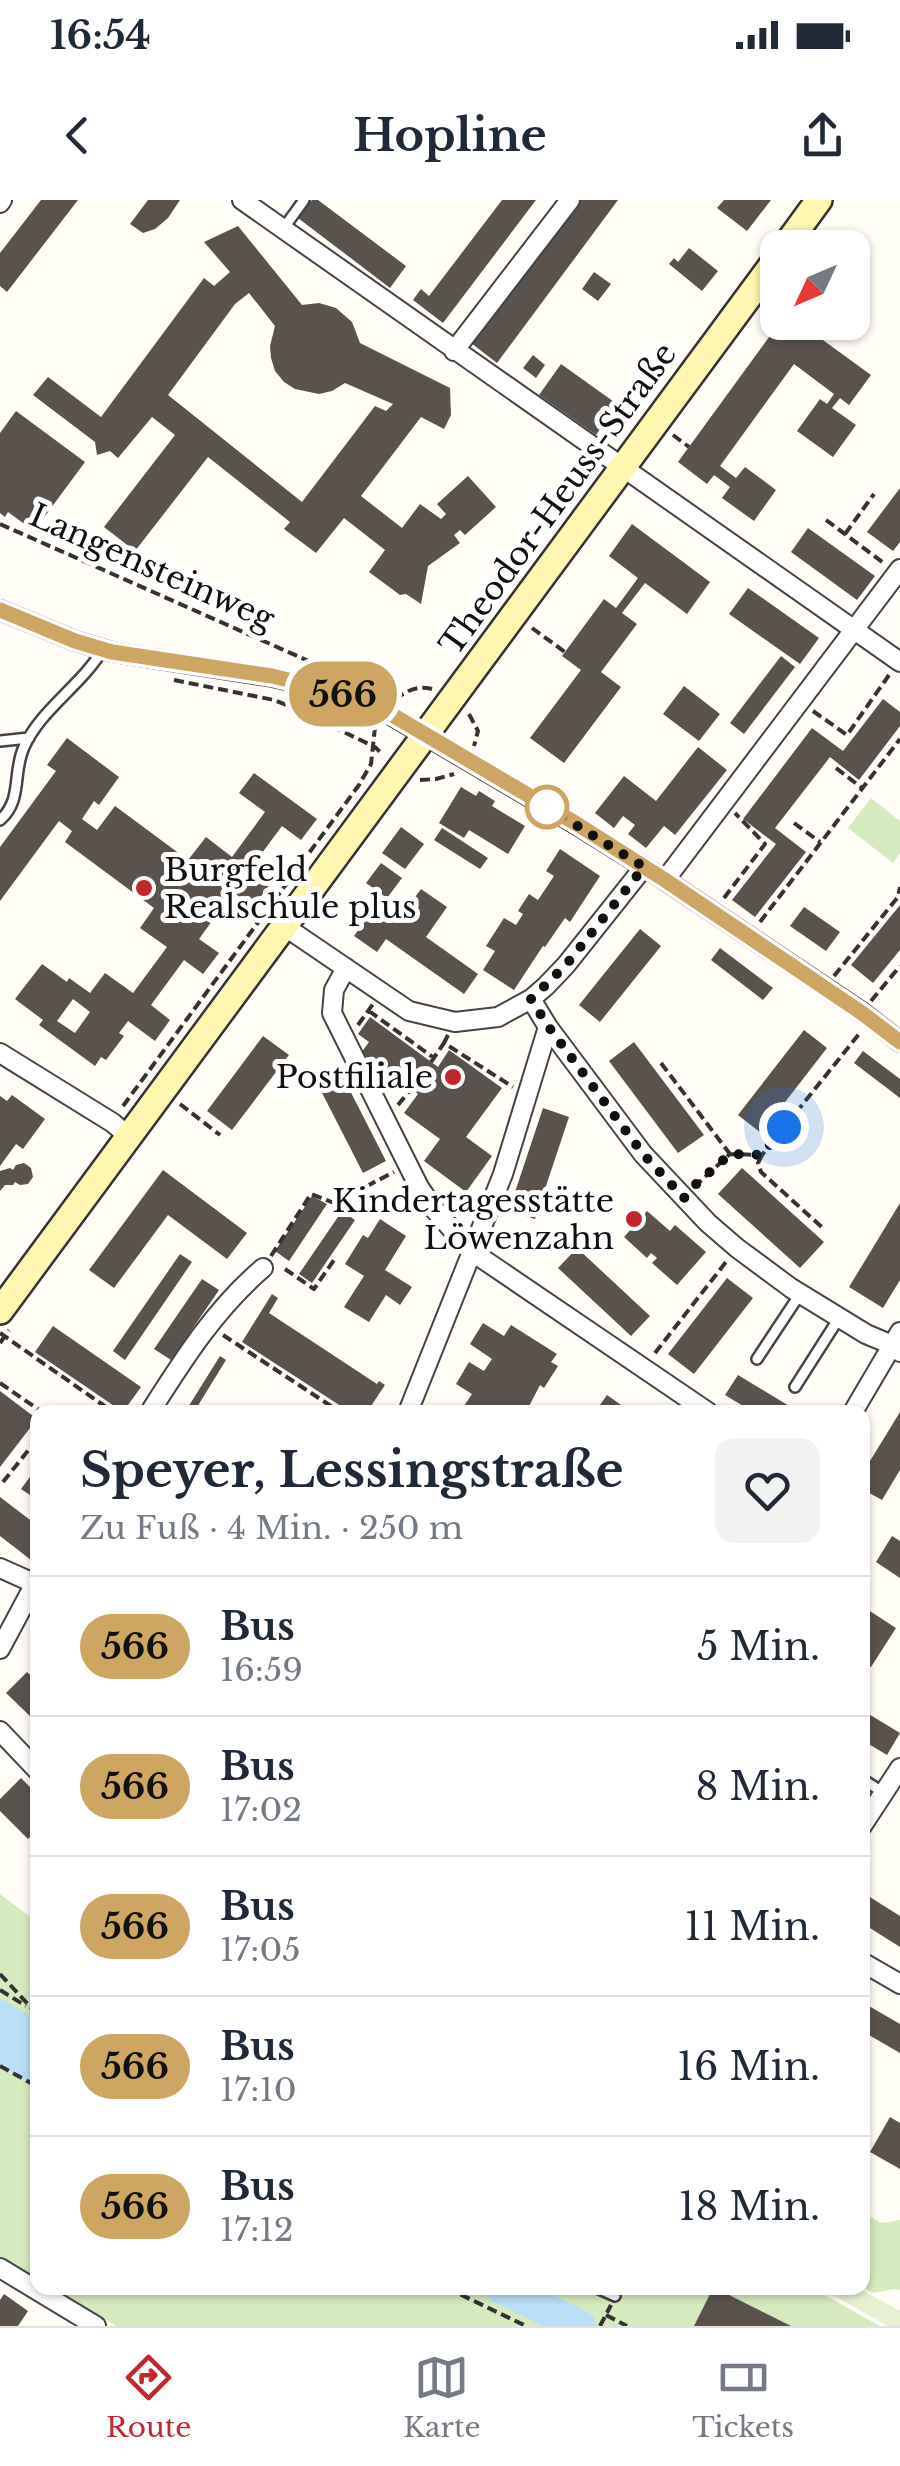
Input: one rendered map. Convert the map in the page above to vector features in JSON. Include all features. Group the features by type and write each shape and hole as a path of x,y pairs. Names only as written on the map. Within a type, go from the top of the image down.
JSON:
{"main road":[{"path":"798,230 820,200"},
{"name":"Theodor-Heuss-Straße","path":"0,1312 124,1125 163,1091 760,281"}],"street":[{"path":"242,200 900,662"},
{"path":"454,351 570,200"},
{"path":"665,880 899,570"},
{"path":"0,610 103,650 272,676 342,693 384,710 665,880 900,1042"},
{"path":"284,926 409,1011 455,1022 498,1016 531,999 566,965 644,867"},
{"path":"346,968 334,990 332,1013 434,1209 472,1251 697,1405"},
{"path":"531,999 643,1154 736,1248 839,1318 897,1343 857,1405"},
{"path":"411,1405 504,1174 548,1026"},
{"path":"0,1052 113,1123 124,1125"},
{"path":"155,1405 208,1324 262,1268"},
{"path":"0,1568 30,1579"},
{"path":"0,1649 30,1595"},
{"path":"0,1730 30,1762"},
{"path":"870,1814 900,1768"},
{"path":"870,1967 900,1984"},
{"path":"0,2268 30,2286"},
{"path":"45,2295 96,2326"}],"lane":[{"path":"283,230 304,200"},
{"path":"0,820 15,801 17,771 29,738 103,650"},
{"path":"0,741 29,738"},
{"path":"758,1359 800,1294"},
{"path":"795,1388 839,1318"},
{"path":"870,1784 884,1793"}],"path":[{"path":"845,534 874,494"},
{"path":"826,520 899,570"},
{"name":"Langensteinweg","path":"0,524 341,675"},
{"path":"528,625 565,652"},
{"path":"124,1125 125,1102 359,785 372,764 375,746 274,700 175,682 166,662"},
{"path":"801,702 847,735 900,662"},
{"path":"395,698 424,687 436,690"},
{"path":"468,712 478,731 475,744"},
{"path":"750,936 900,739"},
{"path":"836,768 862,788"},
{"path":"417,780 454,774"},
{"path":"712,912 764,844 723,804"},
{"path":"794,822 820,842"},
{"path":"825,988 898,898 900,888"},
{"path":"825,1230 758,1164 900,966"},
{"path":"343,1036 353,1033 382,992"},
{"path":"369,1011 432,1060 455,1022"},
{"path":"444,1043 507,1085 527,1092"},
{"path":"661,1063 730,1154"},
{"path":"163,1091 220,1135"},
{"path":"684,1198 730,1154 762,1155"},
{"path":"262,1268 311,1194 334,1203 408,1165"},
{"path":"333,1213 334,1203"},
{"path":"643,1369 736,1248"},
{"path":"284,1269 314,1289 336,1257"},
{"path":"208,1324 330,1405"},
{"path":"0,1332 103,1405"},
{"path":"0,1383 32,1405"},
{"path":"4,1482 30,1448"},
{"path":"0,1974 30,2006"},
{"path":"0,1990 30,2009"},
{"path":"0,2066 30,2083"},
{"path":"462,2295 526,2326"},
{"path":"600,2326 605,2317 627,2326"}],"green space":[{"path":"871,798 900,821 900,853 893,863 848,828"},
{"path":"0,1894 30,1917 30,2276 0,2258"},
{"path":"870,2217 882,2223 900,2220 900,2290 872,2293"},
{"path":"63,2295 825,2295 880,2326 116,2326"},
{"path":"833,2295 870,2295 900,2311 900,2326 888,2326"}],"building":[{"path":"41,200 78,200 7,292 0,286 0,253"},
{"path":"148,200 180,200 168,218 143,233 130,224"},
{"path":"312,200 318,200 406,266 390,288 298,218"},
{"path":"502,200 536,200 443,323 413,300 421,289 429,296"},
{"path":"579,200 618,200 497,363 471,343"},
{"path":"724,200 771,200 747,231 717,208"},
{"path":"238,226 302,305 319,303 336,308 352,322 360,343 450,388 451,415 444,429 421,417 361,496 402,528 420,504 441,519 446,514 437,504 468,476 496,507 465,535 460,530 454,535 460,543 428,566 421,604 406,594 400,595 369,572 385,550 344,518 316,553 284,529 290,522 208,457 135,551 104,527 175,435 152,417 118,458 110,451 97,455 95,442 33,395 48,377 101,417 204,278 214,286 230,272 204,242","holes":["249,293 275,326 271,358 284,382 295,389 319,394 345,383 393,404 386,411 375,406 302,502 168,395 235,304"]},
{"path":"689,248 718,271 702,291 669,264 674,258 678,262"},
{"path":"594,272 611,284 598,301 582,289"},
{"path":"767,340 823,340 871,375 849,405 840,398 832,408 856,425 833,457 797,431 820,399 827,404 834,394 794,364 720,466 736,478 745,467 776,490 754,521 722,498 730,487 714,475 707,484 678,462"},
{"path":"533,355 545,365 536,378 523,368"},
{"path":"561,364 617,404 596,435 539,395"},
{"path":"16,411 85,462 34,531 8,512 5,517 0,513 0,433"},
{"path":"900,488 900,542 893,551 867,532"},
{"path":"632,524 710,582 687,614 645,583 622,613 637,624 601,672 621,687 564,763 530,738 581,670 562,656 604,599 616,608 638,578 609,556"},
{"path":"808,528 875,576 857,600 791,552"},
{"path":"748,588 819,638 800,664 729,614"},
{"path":"781,656 795,667 744,734 730,723"},
{"path":"684,686 720,714 699,741 663,714"},
{"path":"883,699 900,712 900,726 859,780 830,757 775,828 806,852 755,917 732,900 776,844 743,819 812,728 843,751"},
{"path":"67,738 119,777 99,805 94,801 82,819 97,830 115,806 188,860 206,837 232,857 265,812 239,793 254,773 317,819 301,840 282,826 250,869 270,884 253,907 233,892 199,939 219,953 203,974 184,960 151,1005 170,1020 155,1041 128,1021 119,1033 124,1036 106,1060 101,1057 95,1066 39,1025 43,1020 15,999 42,964 90,993 105,973 133,993 167,947 140,928 154,908 65,842 72,831 59,821 0,901 0,847 56,771 47,765","holes":["73,999 90,1012 75,1033 57,1021"]},
{"path":"698,747 727,770 675,835 664,826 646,848 628,834 635,825 623,816 614,828 595,813 624,776 656,801"},
{"path":"461,787 476,796 479,791 495,801 492,806 525,826 508,854 469,830 464,838 439,823"},
{"path":"401,827 424,844 405,869 382,853"},
{"path":"442,828 488,858 480,869 434,840"},
{"path":"560,849 600,876 570,922 565,918 514,990 483,970 495,951 486,946 504,918 516,925 523,914 518,911 529,894 538,900 554,876 546,871"},
{"path":"381,863 402,878 387,898 366,883"},
{"path":"421,889 447,907 426,937 478,974 464,994 386,939 377,952 354,936 377,904 399,919"},
{"path":"900,905 900,950 873,983 851,965"},
{"path":"804,907 840,932 826,951 790,926"},
{"path":"640,929 661,946 600,1022 579,1005"},
{"path":"720,948 773,988 763,1000 711,960"},
{"path":"370,1017 438,1067 449,1050 502,1088 466,1137 492,1156 466,1192 424,1161 440,1139 404,1113 418,1094 361,1053 369,1042 358,1034"},
{"path":"804,1030 827,1048 761,1133 738,1115"},
{"path":"263,1036 289,1055 232,1130 207,1111"},
{"path":"634,1042 704,1135 678,1153 609,1061"},
{"path":"863,1051 900,1079 900,1098 854,1063"},
{"path":"341,1073 386,1161 363,1173 318,1085"},
{"path":"12,1095 45,1119 23,1149 16,1144 0,1166 0,1096 7,1101"},
{"path":"543,1108 569,1117 535,1219 509,1210"},
{"path":"24,1163 31,1168 33,1177 28,1184 15,1182 0,1191 0,1171 13,1170"},
{"path":"742,1168 824,1242 800,1268 718,1194"},
{"path":"163,1170 247,1233 227,1259 168,1215 114,1288 89,1270"},
{"path":"312,1196 327,1204 289,1261 275,1251"},
{"path":"900,1203 900,1280 883,1308 849,1287"},
{"path":"342,1211 355,1220 312,1283 299,1274"},
{"path":"647,1211 670,1231 675,1225 706,1252 677,1285 652,1263 657,1258 651,1253 647,1258 624,1237"},
{"path":"380,1219 406,1236 385,1270 412,1287 400,1305 386,1295 369,1322 344,1307 364,1276 345,1264 363,1235 368,1238"},
{"path":"577,1248 650,1316 631,1336 558,1268"},
{"path":"180,1254 192,1262 125,1360 113,1351"},
{"path":"727,1278 753,1298 694,1374 668,1354"},
{"path":"202,1279 219,1290 171,1360 154,1349"},
{"path":"272,1294 278,1298 269,1313 377,1384 379,1381 385,1385 372,1405 339,1405 242,1342"},
{"path":"483,1323 504,1336 511,1325 557,1354 551,1362 558,1366 544,1388 540,1385 530,1405 465,1405 472,1394 456,1384 469,1362 484,1371 492,1359 470,1344"},
{"path":"53,1326 141,1387 128,1405 113,1405 35,1352"},
{"path":"220,1356 226,1360 198,1405 189,1405"},
{"path":"738,1375 787,1405 741,1405 725,1395"},
{"path":"0,1391 30,1414 30,1428 0,1467"},
{"path":"607,1395 621,1405 600,1405"},
{"path":"900,1412 900,1470 882,1500 870,1493 870,1461"},
{"path":"30,1477 30,1495 21,1489"},
{"path":"0,1497 30,1520 30,1559 0,1536"},
{"path":"892,1536 900,1541 900,1578 876,1562"},
{"path":"870,1611 896,1628 870,1666"},
{"path":"27,1672 30,1675 30,1716 6,1693"},
{"path":"870,1715 900,1733 887,1755 870,1745"},
{"path":"21,1778 30,1787 28,1839 0,1811 0,1799"},
{"path":"870,1897 900,1916 900,1947 870,1928"},
{"path":"870,2007 900,2024 900,2053 870,2036"},
{"path":"890,2117 900,2123 900,2169 870,2152"},
{"path":"4,2294 28,2311 18,2326 0,2326 0,2300"},
{"path":"710,2295 729,2295 791,2326 694,2326"}],"waterway":[{"path":"0,2016 30,2035"},
{"path":"0,2046 30,2066"},
{"path":"516,2295 580,2326"},
{"path":"545,2309 557,2302"}],"bus line":[{"name":"566","path":"0,610 112,652 272,676 342,693 384,710 665,880 900,1042"}],"place":[{"name":"Burgfeld Realschule plus","path":"144,888"},
{"name":"Postfiliale","path":"453,1077"},
{"name":"Kindertagesstätte Löwenzahn","path":"634,1219"}],"route":[{"path":"547,807 644,867 566,965 531,999 576,1066 643,1154 684,1198 730,1154 762,1155 784,1127"}]}
